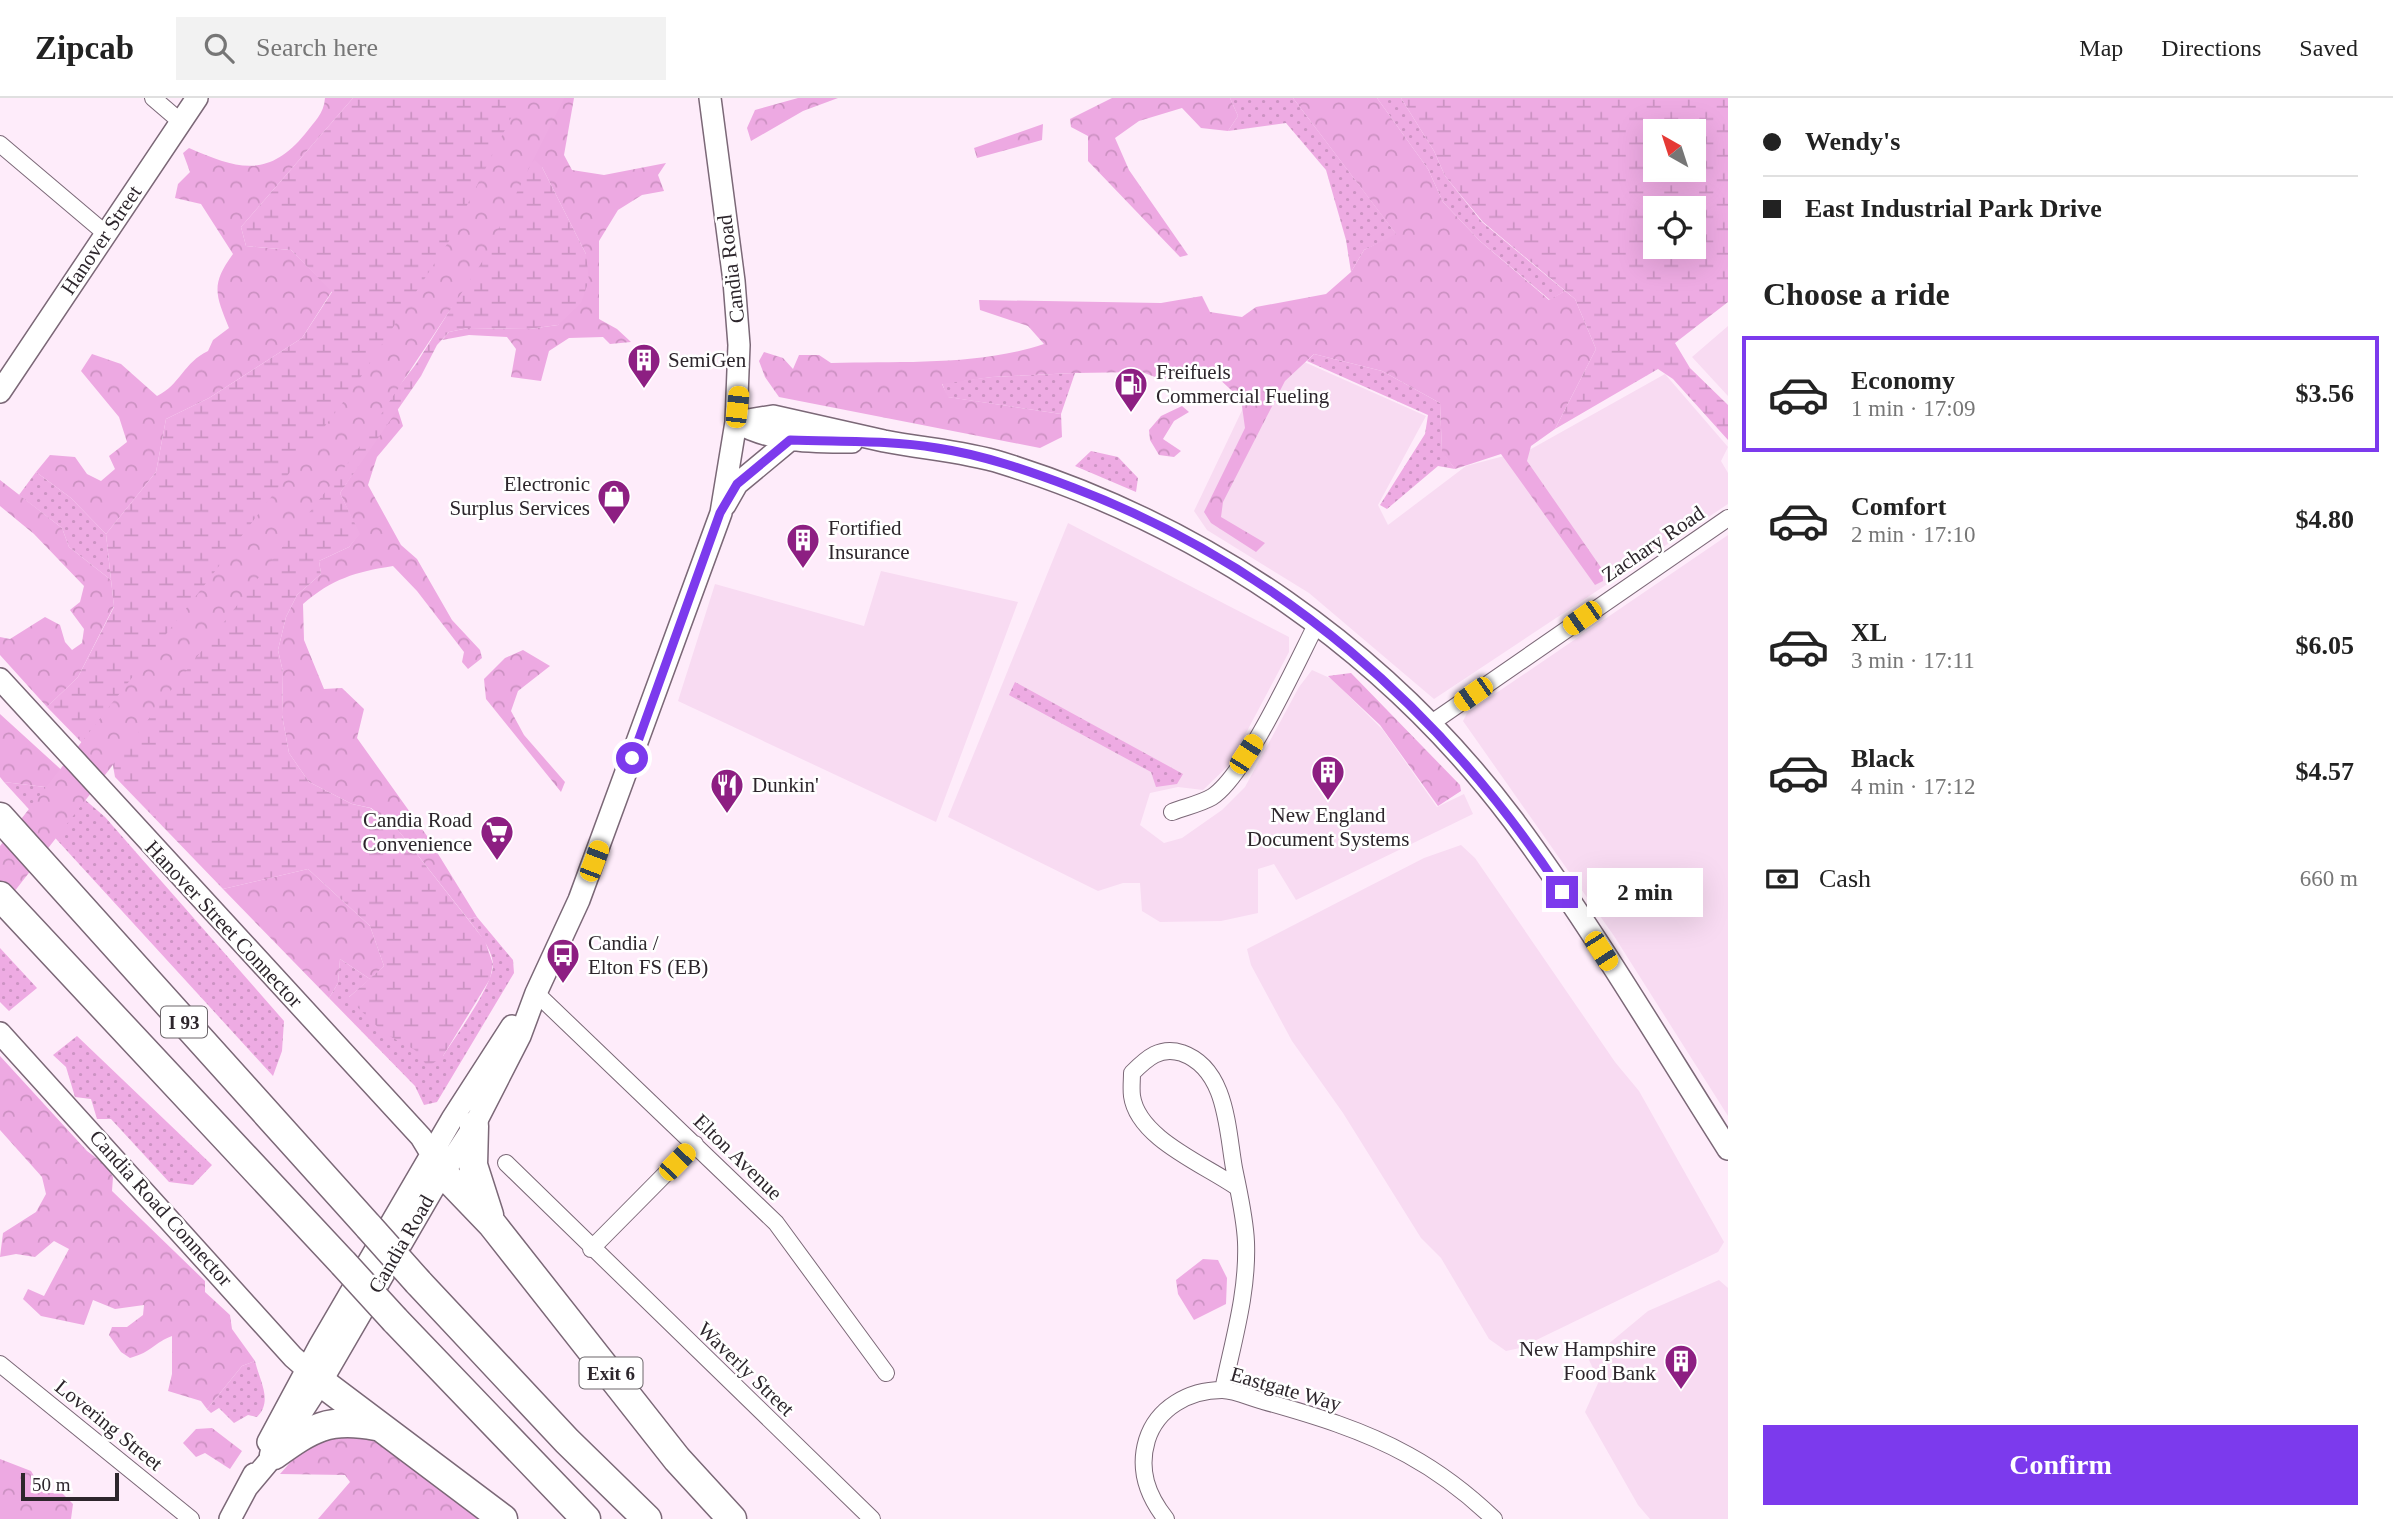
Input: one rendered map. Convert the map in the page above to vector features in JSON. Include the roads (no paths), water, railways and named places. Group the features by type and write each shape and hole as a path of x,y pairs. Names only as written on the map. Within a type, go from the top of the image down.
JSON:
{"highway":[{"name":"I 93","path":"0,817 418,1282 568,1441 647,1519"},
{"name":"I 93","path":"0,895 395,1320 586,1519"},
{"path":"474,1126 473,1165 492,1224"},
{"path":"438,1163 492,1224"},
{"name":"Exit 6","path":"492,1224 677,1459 732,1519"},
{"path":"313,1375 376,1426 503,1519"},
{"path":"274,1455 325,1424 353,1422 376,1426"}],"main road":[{"name":"Candia Road","path":"438,1163 474,1126 520,1036 536,993 584,888 720,513 740,385 737,303 710,98"},
{"name":"Hanover Street","path":"2,388 105,233 199,99"},
{"path":"736,422 773,416 1002,463 1136,513 1214,554 1317,623 1383,678 1430,724 1489,790 1542,862 1728,1149"},
{"path":"736,422 754,432 790,440 886,441"},
{"path":"720,513 737,484 790,440"},
{"name":"Hanover Street Connector","path":"0,680 438,1163"},
{"name":"Candia Road","path":"230,1519 438,1163 509,1029 536,993"},
{"name":"Candia Road Connector","path":"0,1033 313,1375"},
{"name":"Candia Road","path":"248,1486 274,1455 313,1375"}],"street":[{"path":"153,98 181,122"},
{"path":"0,144 105,233"},
{"name":"Zachary Road","path":"1430,724 1728,518"},
{"path":"1171,812 1212,797 1233,773 1283,691 1317,623"},
{"name":"Elton Avenue","path":"536,993 776,1223 886,1373"},
{"path":"1223,1390 1237,1331 1245,1273 1245,1242 1238,1188 1225,1116 1210,1073 1193,1057 1170,1049 1149,1056 1132,1073 1132,1097 1140,1116 1173,1147 1238,1188"},
{"path":"591,1249 695,1144"},
{"name":"Waverly Street","path":"506,1163 591,1249 872,1519"},
{"name":"Lovering Street","path":"0,1364 191,1519"},
{"name":"Eastgate Way","path":"1166,1519 1145,1484 1143,1455 1149,1435 1161,1414 1185,1397 1223,1390 1325,1419 1409,1455 1469,1497 1494,1519"}],"place":[{"name":"SemiGen","path":"644,390"},
{"name":"Freifuels Commercial Fueling","path":"1131,414"},
{"name":"Electronic Surplus Services","path":"614,526"},
{"name":"Fortified Insurance","path":"803,570"},
{"name":"New England Document Systems","path":"1328,802"},
{"name":"Dunkin'","path":"727,815"},
{"name":"Candia Road Convenience","path":"497,862"},
{"name":"Candia / Elton FS (EB)","path":"563,985"},
{"name":"New Hampshire Food Bank","path":"1681,1391"}]}
